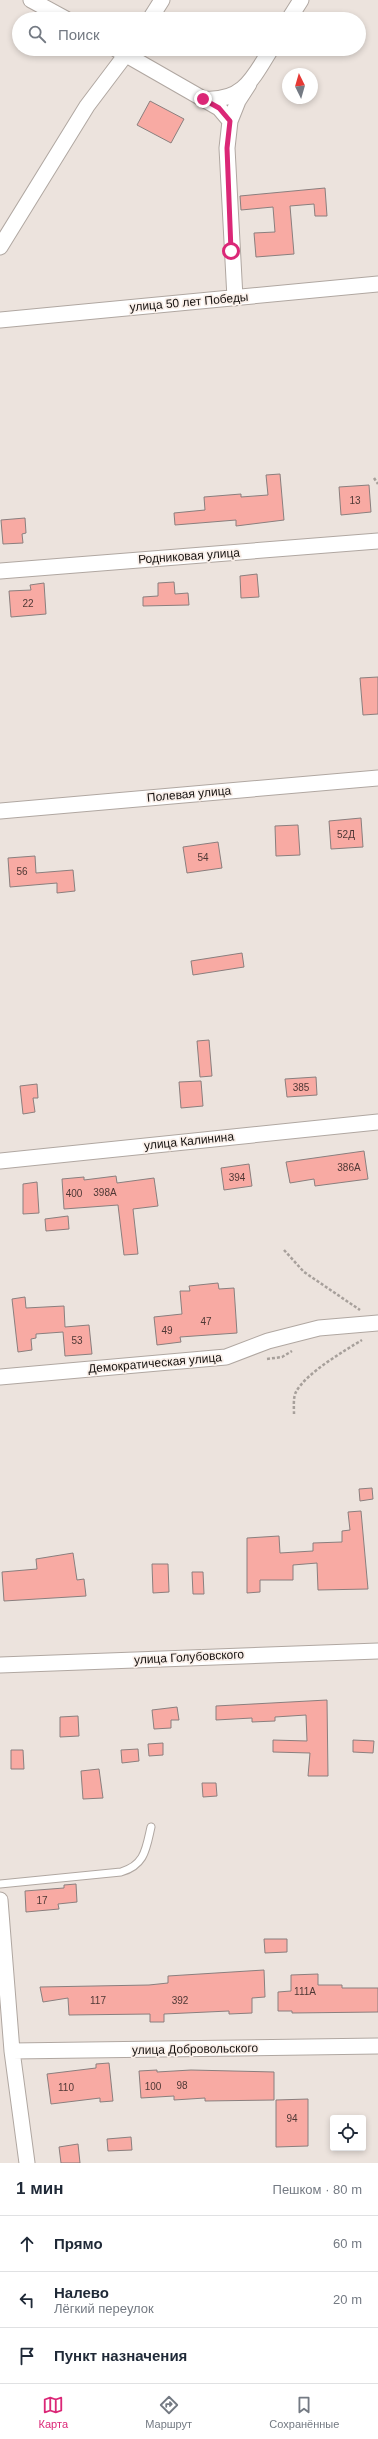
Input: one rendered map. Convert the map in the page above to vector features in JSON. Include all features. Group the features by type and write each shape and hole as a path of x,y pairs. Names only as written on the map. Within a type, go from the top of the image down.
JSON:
{"street":[{"path":"31,0 53,12"},
{"path":"154,12 162,0"},
{"path":"293,12 301,0"},
{"path":"0,247 87,106 121,56"},
{"path":"132,56 219,108 230,121"},
{"path":"235,298 227,148 230,121 238,101 267,56"},
{"path":"203,99 220,100 234,95 249,84"},
{"name":"улица 50 лет Победы","path":"0,320 378,284"},
{"name":"Родниковая улица","path":"0,571 378,541"},
{"name":"Полевая улица","path":"0,811 378,778"},
{"name":"улица Калинина","path":"0,1161 378,1122"},
{"name":"Демократическая улица","path":"0,1377 226,1357 268,1341 319,1328 378,1323"},
{"name":"улица Голубовского","path":"0,1665 378,1651"},
{"path":"0,1900 12,2051 27,2163"},
{"name":"улица Добровольского","path":"12,2051 378,2046"}],"lane":[{"path":"0,1884 121,1872 133,1869 144,1854 151,1827"}],"path":[{"path":"374,478 378,484"},
{"path":"284,1250 304,1272 365,1312"},
{"path":"294,1414 295,1393 317,1370 337,1355 366,1338"}],"building":[{"path":"150,101 184,119 171,143 137,125"},
{"path":"325,188 327,216 315,216 314,204 290,206 294,254 256,257 254,233 275,232 273,207 241,210 240,196"},
{"path":"280,474 284,520 236,526 236,520 175,525 174,513 205,510 204,497 241,494 241,497 268,495 266,475"},
{"path":"369,485 371,512 341,515 339,487"},
{"path":"25,518 26,533 22,534 23,543 3,544 1,520"},
{"path":"257,574 259,597 241,598 240,576"},
{"path":"174,582 175,594 188,593 189,605 143,606 143,597 158,596 158,583"},
{"path":"44,583 46,614 11,617 9,591 31,590 30,585"},
{"path":"378,677 378,714 363,715 360,678"},
{"path":"361,818 363,847 331,849 329,821"},
{"path":"298,825 300,855 276,856 275,826"},
{"path":"218,842 222,868 187,873 183,847"},
{"path":"35,856 36,873 73,870 75,891 57,893 57,883 10,887 8,858"},
{"path":"242,953 244,967 193,975 191,961"},
{"path":"209,1040 212,1076 200,1077 197,1041"},
{"path":"316,1077 317,1095 287,1097 285,1079"},
{"path":"201,1081 203,1106 181,1108 179,1082"},
{"path":"37,1084 38,1098 33,1098 35,1112 23,1114 20,1086"},
{"path":"364,1151 368,1179 315,1186 314,1179 290,1183 286,1162"},
{"path":"249,1164 252,1186 224,1190 221,1168"},
{"path":"116,1176 117,1183 154,1178 158,1206 133,1209 138,1254 124,1255 118,1205 64,1209 62,1179 84,1177 84,1180"},
{"path":"37,1182 39,1213 23,1214 23,1184"},
{"path":"68,1216 69,1229 46,1231 45,1219"},
{"path":"218,1283 219,1289 234,1288 237,1333 180,1337 181,1342 157,1345 154,1317 182,1314 180,1291 190,1291 189,1286"},
{"path":"25,1297 26,1308 64,1306 65,1327 89,1325 92,1354 65,1356 63,1332 36,1334 36,1338 31,1339 32,1350 18,1352 12,1299"},
{"path":"372,1488 373,1499 360,1501 359,1489"},
{"path":"361,1511 368,1589 318,1590 317,1563 293,1565 293,1580 260,1580 260,1592 247,1593 247,1538 279,1536 280,1553 313,1551 313,1543 342,1542 342,1531 350,1530 348,1512"},
{"path":"73,1553 77,1580 84,1579 86,1596 4,1601 2,1572 37,1569 36,1559"},
{"path":"152,1564 168,1564 169,1592 153,1593"},
{"path":"192,1572 203,1572 204,1594 193,1594"},
{"path":"327,1700 328,1776 308,1776 310,1753 273,1752 273,1740 307,1741 306,1715 275,1717 275,1721 252,1722 252,1718 216,1720 216,1706"},
{"path":"177,1707 179,1720 171,1720 171,1728 154,1729 152,1710"},
{"path":"78,1716 79,1736 60,1737 60,1717"},
{"path":"353,1740 374,1741 373,1753 353,1752"},
{"path":"163,1743 163,1755 149,1756 148,1744"},
{"path":"138,1749 139,1761 122,1763 121,1750"},
{"path":"11,1750 23,1750 24,1769 11,1769"},
{"path":"99,1769 103,1798 83,1799 81,1771"},
{"path":"202,1783 216,1783 217,1796 203,1797"},
{"path":"76,1884 77,1902 58,1904 59,1909 26,1912 25,1891 64,1888 64,1885"},
{"path":"264,1939 287,1939 287,1952 265,1953"},
{"path":"264,1970 265,1997 252,1998 252,2013 229,2014 229,2011 164,2014 164,2022 150,2022 150,2014 69,2015 68,1998 43,2002 40,1987 149,1985 168,1983 168,1976"},
{"path":"318,1974 318,1985 342,1985 342,1988 378,1988 378,2012 292,2013 292,2011 278,2011 278,1992 291,1991 291,1975"},
{"path":"109,2063 113,2101 100,2102 100,2098 51,2104 47,2074 96,2068 96,2064"},
{"path":"157,2070 157,2072 191,2070 274,2072 274,2100 205,2101 205,2098 174,2100 174,2096 141,2098 139,2071"},
{"path":"308,2099 308,2146 276,2147 276,2100"},
{"path":"131,2137 132,2150 108,2151 107,2139"},
{"path":"78,2144 80,2163 61,2163 59,2147"}],"route":[{"path":"203,99 219,108 230,121 227,148 231,251"}]}
